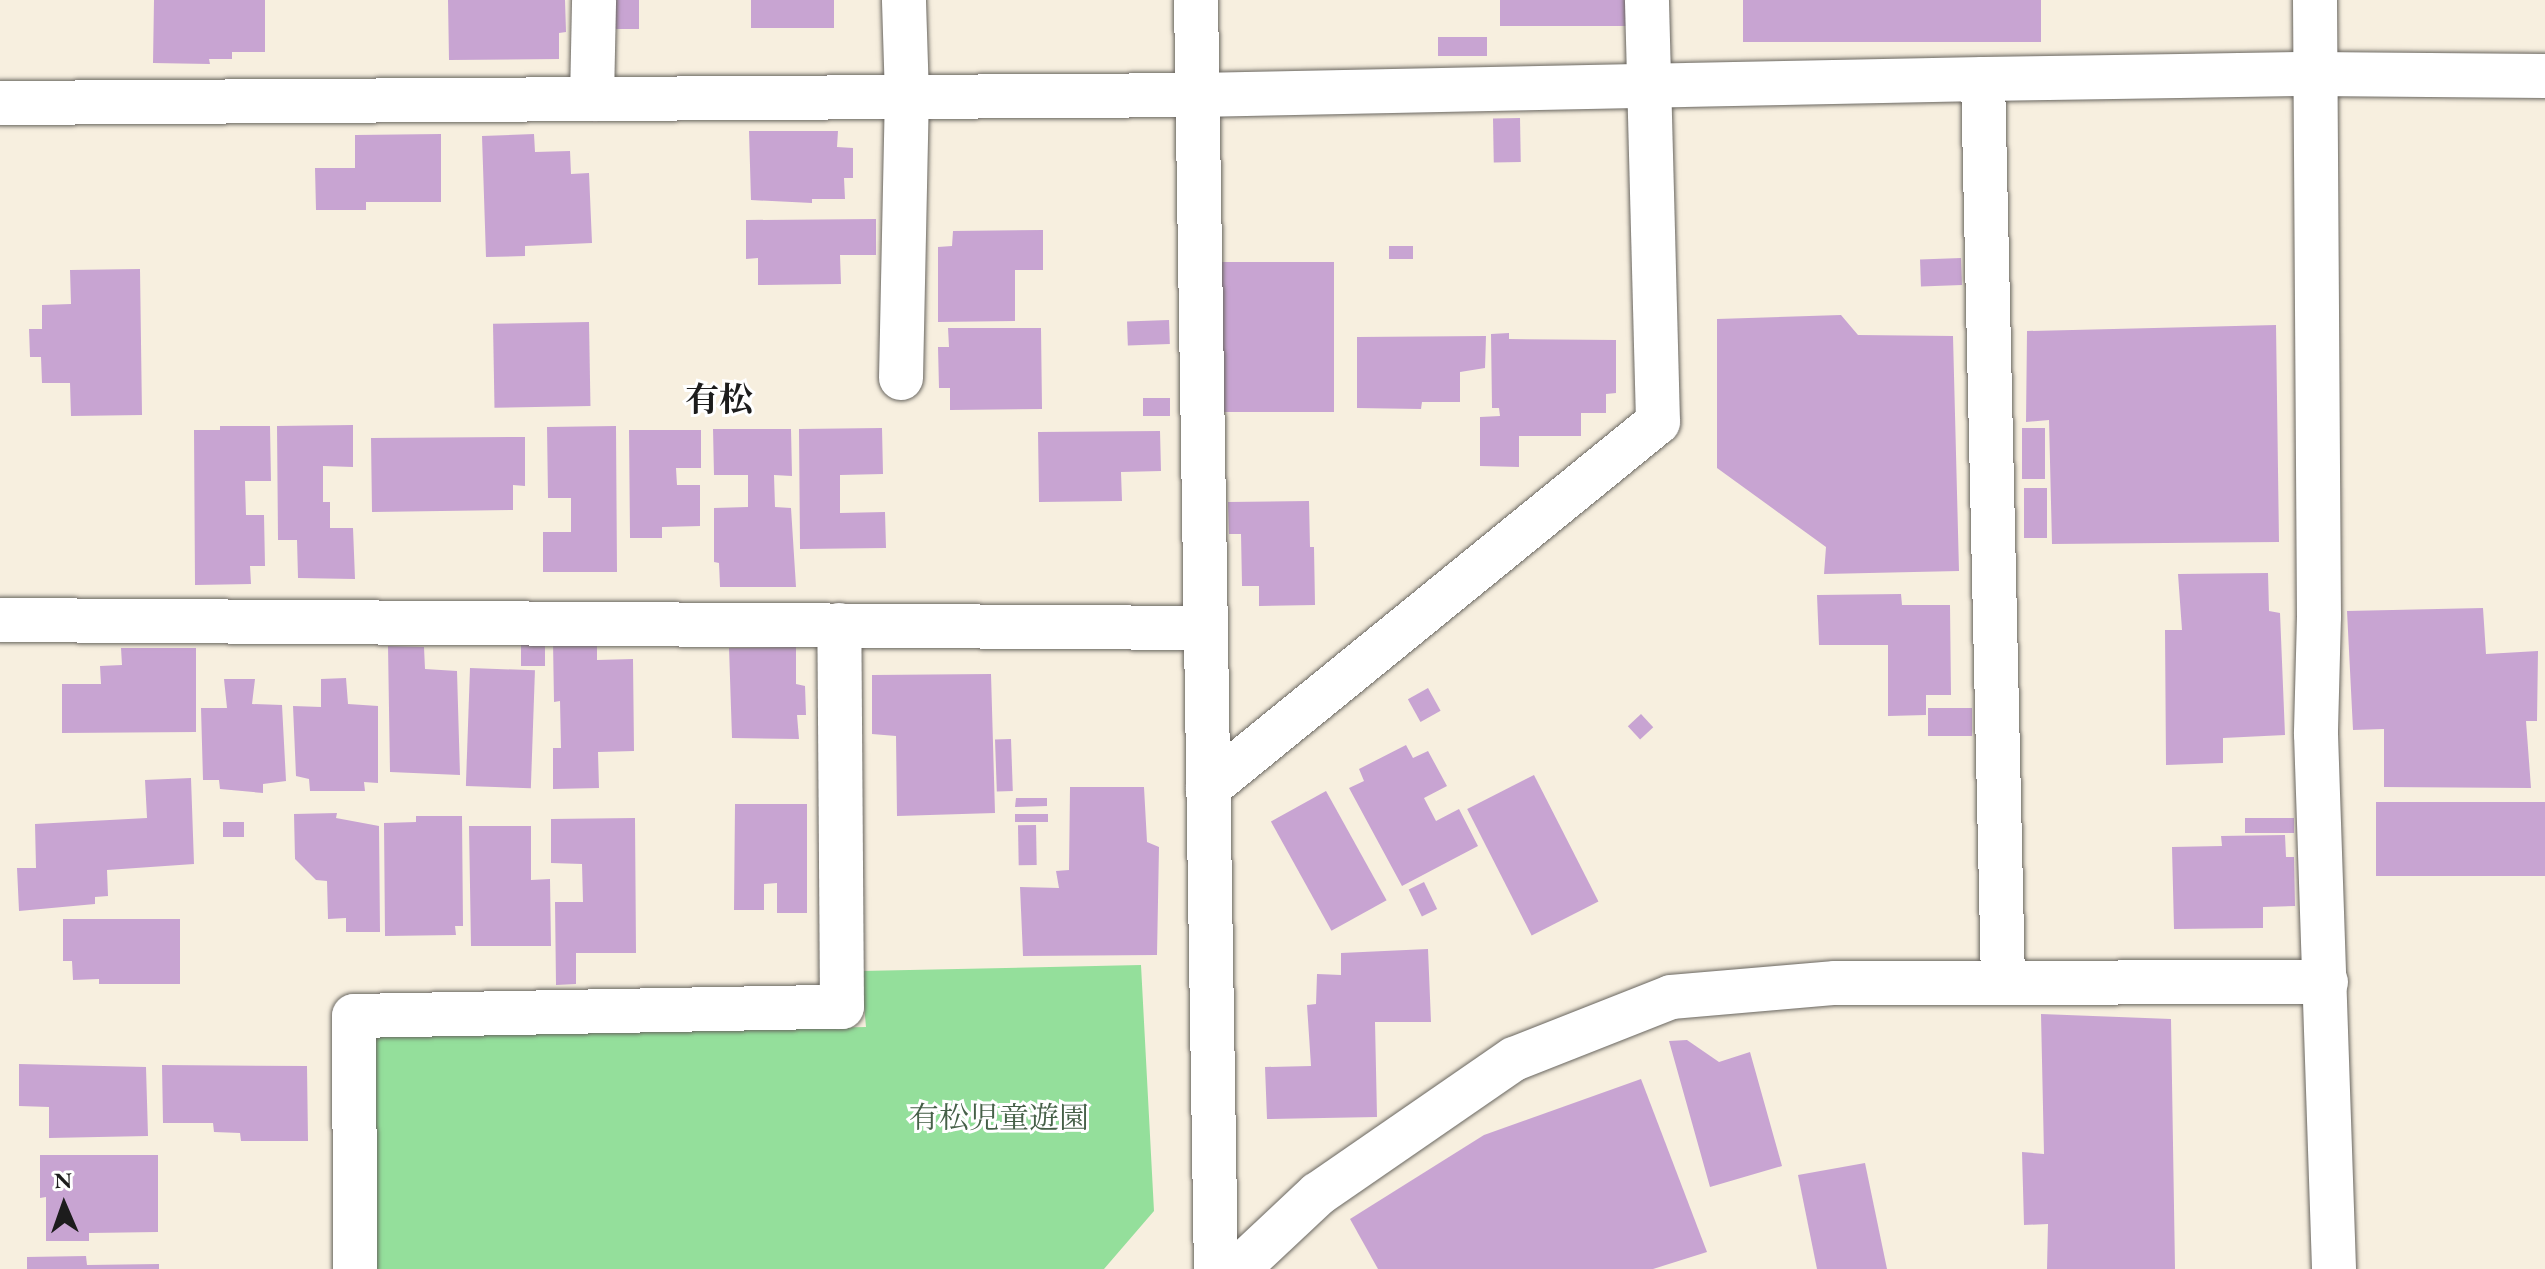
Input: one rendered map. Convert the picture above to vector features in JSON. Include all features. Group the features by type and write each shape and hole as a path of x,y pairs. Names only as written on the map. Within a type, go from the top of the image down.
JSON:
{"street":[{"path":"592,99 594,0"},
{"path":"901,378 907,97 904,0"},
{"path":"1196,0 1216,1269"},
{"path":"1208,788 1658,422 1647,0"},
{"path":"2315,0 2313,74 2319,616 2316,734 2334,1269"},
{"path":"0,103 1197,95 1650,84 2313,74 2545,76"},
{"path":"1983,79 2003,983"},
{"path":"0,620 1206,628"},
{"path":"355,1269 354,1016 842,1007 839,625"},
{"path":"1238,1269 1318,1194 1514,1059 1671,997 1835,983 2326,982"}],"green space":[{"name":"有松児童遊園","path":"1141,965 1154,1211 1104,1269 372,1269 366,1037 866,1027 861,971"}],"building":[{"path":"154,0 265,0 265,52 232,52 232,59 209,59 210,64 153,63"},
{"path":"448,0 565,0 566,32 559,33 559,59 449,60"},
{"path":"614,0 639,0 639,29 614,29"},
{"path":"751,0 834,0 834,28 751,28"},
{"path":"1500,0 1629,0 1629,26 1500,26"},
{"path":"1743,0 2041,0 2041,42 1743,42"},
{"path":"1438,37 1487,37 1487,56 1438,56"},
{"path":"1493,118 1520,118 1521,162 1494,162"},
{"path":"749,131 838,131 837,147 853,148 853,178 844,178 845,199 812,199 812,203 751,200"},
{"path":"441,134 441,202 366,202 366,210 316,210 315,168 355,168 355,135"},
{"path":"534,134 535,152 570,151 571,174 589,173 592,243 525,246 525,256 486,257 482,136"},
{"path":"876,219 876,255 840,255 841,284 758,285 758,258 746,259 746,220"},
{"path":"1043,230 1043,270 1015,270 1015,321 938,322 938,247 952,246 953,231"},
{"path":"1389,246 1413,246 1413,259 1389,259"},
{"path":"1961,258 1962,285 1921,286 1920,259"},
{"path":"1222,262 1334,262 1334,412 1222,412"},
{"path":"140,269 142,415 71,416 70,383 42,383 41,357 30,357 29,329 42,329 42,305 71,304 70,270"},
{"path":"1841,315 1858,335 1953,336 1959,571 1824,574 1826,547 1717,468 1717,319"},
{"path":"1169,320 1170,344 1128,345 1127,321"},
{"path":"589,322 590,406 494,408 493,324"},
{"path":"2276,325 2279,542 2052,544 2049,420 2026,422 2027,331"},
{"path":"948,328 1041,328 1042,409 950,410 950,388 939,388 938,347 949,347"},
{"path":"1509,333 1509,339 1616,340 1616,393 1606,394 1606,413 1581,413 1581,436 1519,436 1519,467 1480,466 1480,417 1500,416 1499,408 1492,408 1491,334"},
{"path":"1486,336 1485,368 1460,372 1460,402 1422,402 1421,409 1357,408 1357,337"},
{"path":"1143,398 1170,398 1170,416 1143,416"},
{"path":"353,425 353,467 323,466 323,502 330,502 330,528 353,528 355,579 298,578 297,540 278,540 277,426"},
{"path":"220,426 270,426 271,481 245,481 246,515 264,515 265,566 250,566 251,584 195,585 194,430 220,430"},
{"path":"616,426 617,572 543,572 543,532 571,532 571,498 548,498 547,427"},
{"path":"882,428 883,474 840,475 840,513 885,512 886,548 800,549 799,429"},
{"path":"2022,428 2045,428 2045,479 2022,479"},
{"path":"713,429 791,429 792,476 774,475 775,507 791,508 796,587 720,587 719,563 714,562 714,508 748,507 748,475 714,475"},
{"path":"629,430 701,430 701,468 676,468 677,485 700,485 700,526 662,527 662,538 630,538"},
{"path":"1160,431 1161,471 1121,472 1122,501 1039,502 1038,432"},
{"path":"525,437 525,486 513,485 513,510 372,512 371,438"},
{"path":"2024,488 2047,488 2047,538 2024,538"},
{"path":"1309,501 1315,605 1259,606 1259,586 1242,586 1241,534 1229,534 1228,502"},
{"path":"2268,573 2269,611 2280,613 2285,735 2223,738 2223,763 2166,765 2165,630 2182,630 2178,574"},
{"path":"1901,594 1902,605 1950,605 1951,695 1926,695 1926,715 1888,716 1888,645 1819,645 1817,595"},
{"path":"2483,608 2486,654 2538,651 2537,721 2526,721 2531,788 2384,787 2384,729 2353,730 2347,611"},
{"path":"521,642 545,642 545,666 521,666"},
{"path":"553,642 597,642 597,660 633,659 634,751 598,752 599,788 553,789 553,748 561,748 560,701 554,702"},
{"path":"388,646 424,647 425,669 457,671 460,775 390,772"},
{"path":"796,647 796,684 805,686 806,715 797,715 799,739 732,738 729,648"},
{"path":"121,648 196,648 196,732 62,733 62,684 101,684 100,666 122,665"},
{"path":"470,668 535,670 531,788 466,786"},
{"path":"991,674 995,813 897,816 896,736 872,734 872,675"},
{"path":"346,678 348,704 378,706 378,783 364,782 365,791 310,791 309,779 296,776 293,706 321,707 321,679"},
{"path":"224,679 255,679 252,704 282,705 286,781 263,784 263,793 220,789 219,780 203,780 201,708 227,708"},
{"path":"1428,688 1441,711 1420,722 1408,699"},
{"path":"1928,708 1972,708 1972,736 1928,736"},
{"path":"1641,714 1653,727 1640,739 1628,726"},
{"path":"1011,739 1013,791 997,792 995,740"},
{"path":"1406,745 1413,758 1428,751 1447,786 1424,798 1436,821 1459,809 1478,846 1402,886 1349,788 1364,781 1359,769"},
{"path":"1534,775 1598,902 1532,936 1467,809"},
{"path":"191,778 194,864 107,870 108,896 95,897 95,904 19,911 17,868 36,868 35,824 147,818 145,780"},
{"path":"1070,787 1144,787 1147,842 1159,847 1157,955 1023,956 1020,887 1059,888 1056,871 1069,870"},
{"path":"1326,791 1387,900 1332,931 1271,822"},
{"path":"1016,798 1047,798 1047,806 1015,807"},
{"path":"2376,802 2545,802 2545,876 2376,876"},
{"path":"735,804 807,804 807,913 777,913 777,883 764,884 764,910 734,910"},
{"path":"337,813 336,818 379,826 380,932 346,932 346,918 328,919 327,881 316,880 295,859 294,814"},
{"path":"1015,814 1048,814 1048,822 1015,822"},
{"path":"416,816 462,816 463,926 455,926 456,935 385,936 384,823 416,822"},
{"path":"635,818 636,953 576,953 576,984 556,985 555,902 583,902 582,864 551,863 551,819"},
{"path":"2245,818 2294,818 2294,833 2245,833"},
{"path":"223,822 244,822 244,837 223,837"},
{"path":"1018,825 1036,825 1037,865 1019,865"},
{"path":"469,826 531,826 531,880 550,879 551,946 471,946"},
{"path":"2285,835 2286,857 2294,857 2295,906 2263,907 2263,928 2174,929 2172,847 2222,846 2221,836"},
{"path":"1424,882 1437,909 1422,916 1409,889"},
{"path":"63,919 180,919 180,984 99,984 99,979 73,980 72,961 63,961"},
{"path":"1428,949 1431,1022 1375,1022 1377,1117 1267,1119 1265,1067 1311,1066 1307,1005 1316,1004 1317,974 1341,975 1341,953"},
{"path":"2041,1014 2171,1019 2175,1269 2047,1269 2048,1224 2024,1225 2022,1152 2044,1154"},
{"path":"1687,1040 1719,1062 1750,1052 1782,1166 1710,1187 1669,1041"},
{"path":"19,1064 146,1067 148,1136 49,1138 49,1107 19,1106"},
{"path":"162,1065 307,1066 308,1141 241,1141 240,1133 214,1132 213,1123 163,1123"},
{"path":"1641,1079 1707,1252 1653,1269 1378,1269 1350,1219 1484,1135"},
{"path":"40,1155 158,1155 158,1232 89,1233 89,1241 46,1241 46,1197 40,1198"},
{"path":"1865,1163 1887,1269 1817,1269 1798,1175"},
{"path":"86,1256 87,1265 159,1264 159,1269 27,1269 27,1257"}],"district":[{"name":"有松","path":"719,400"}]}
